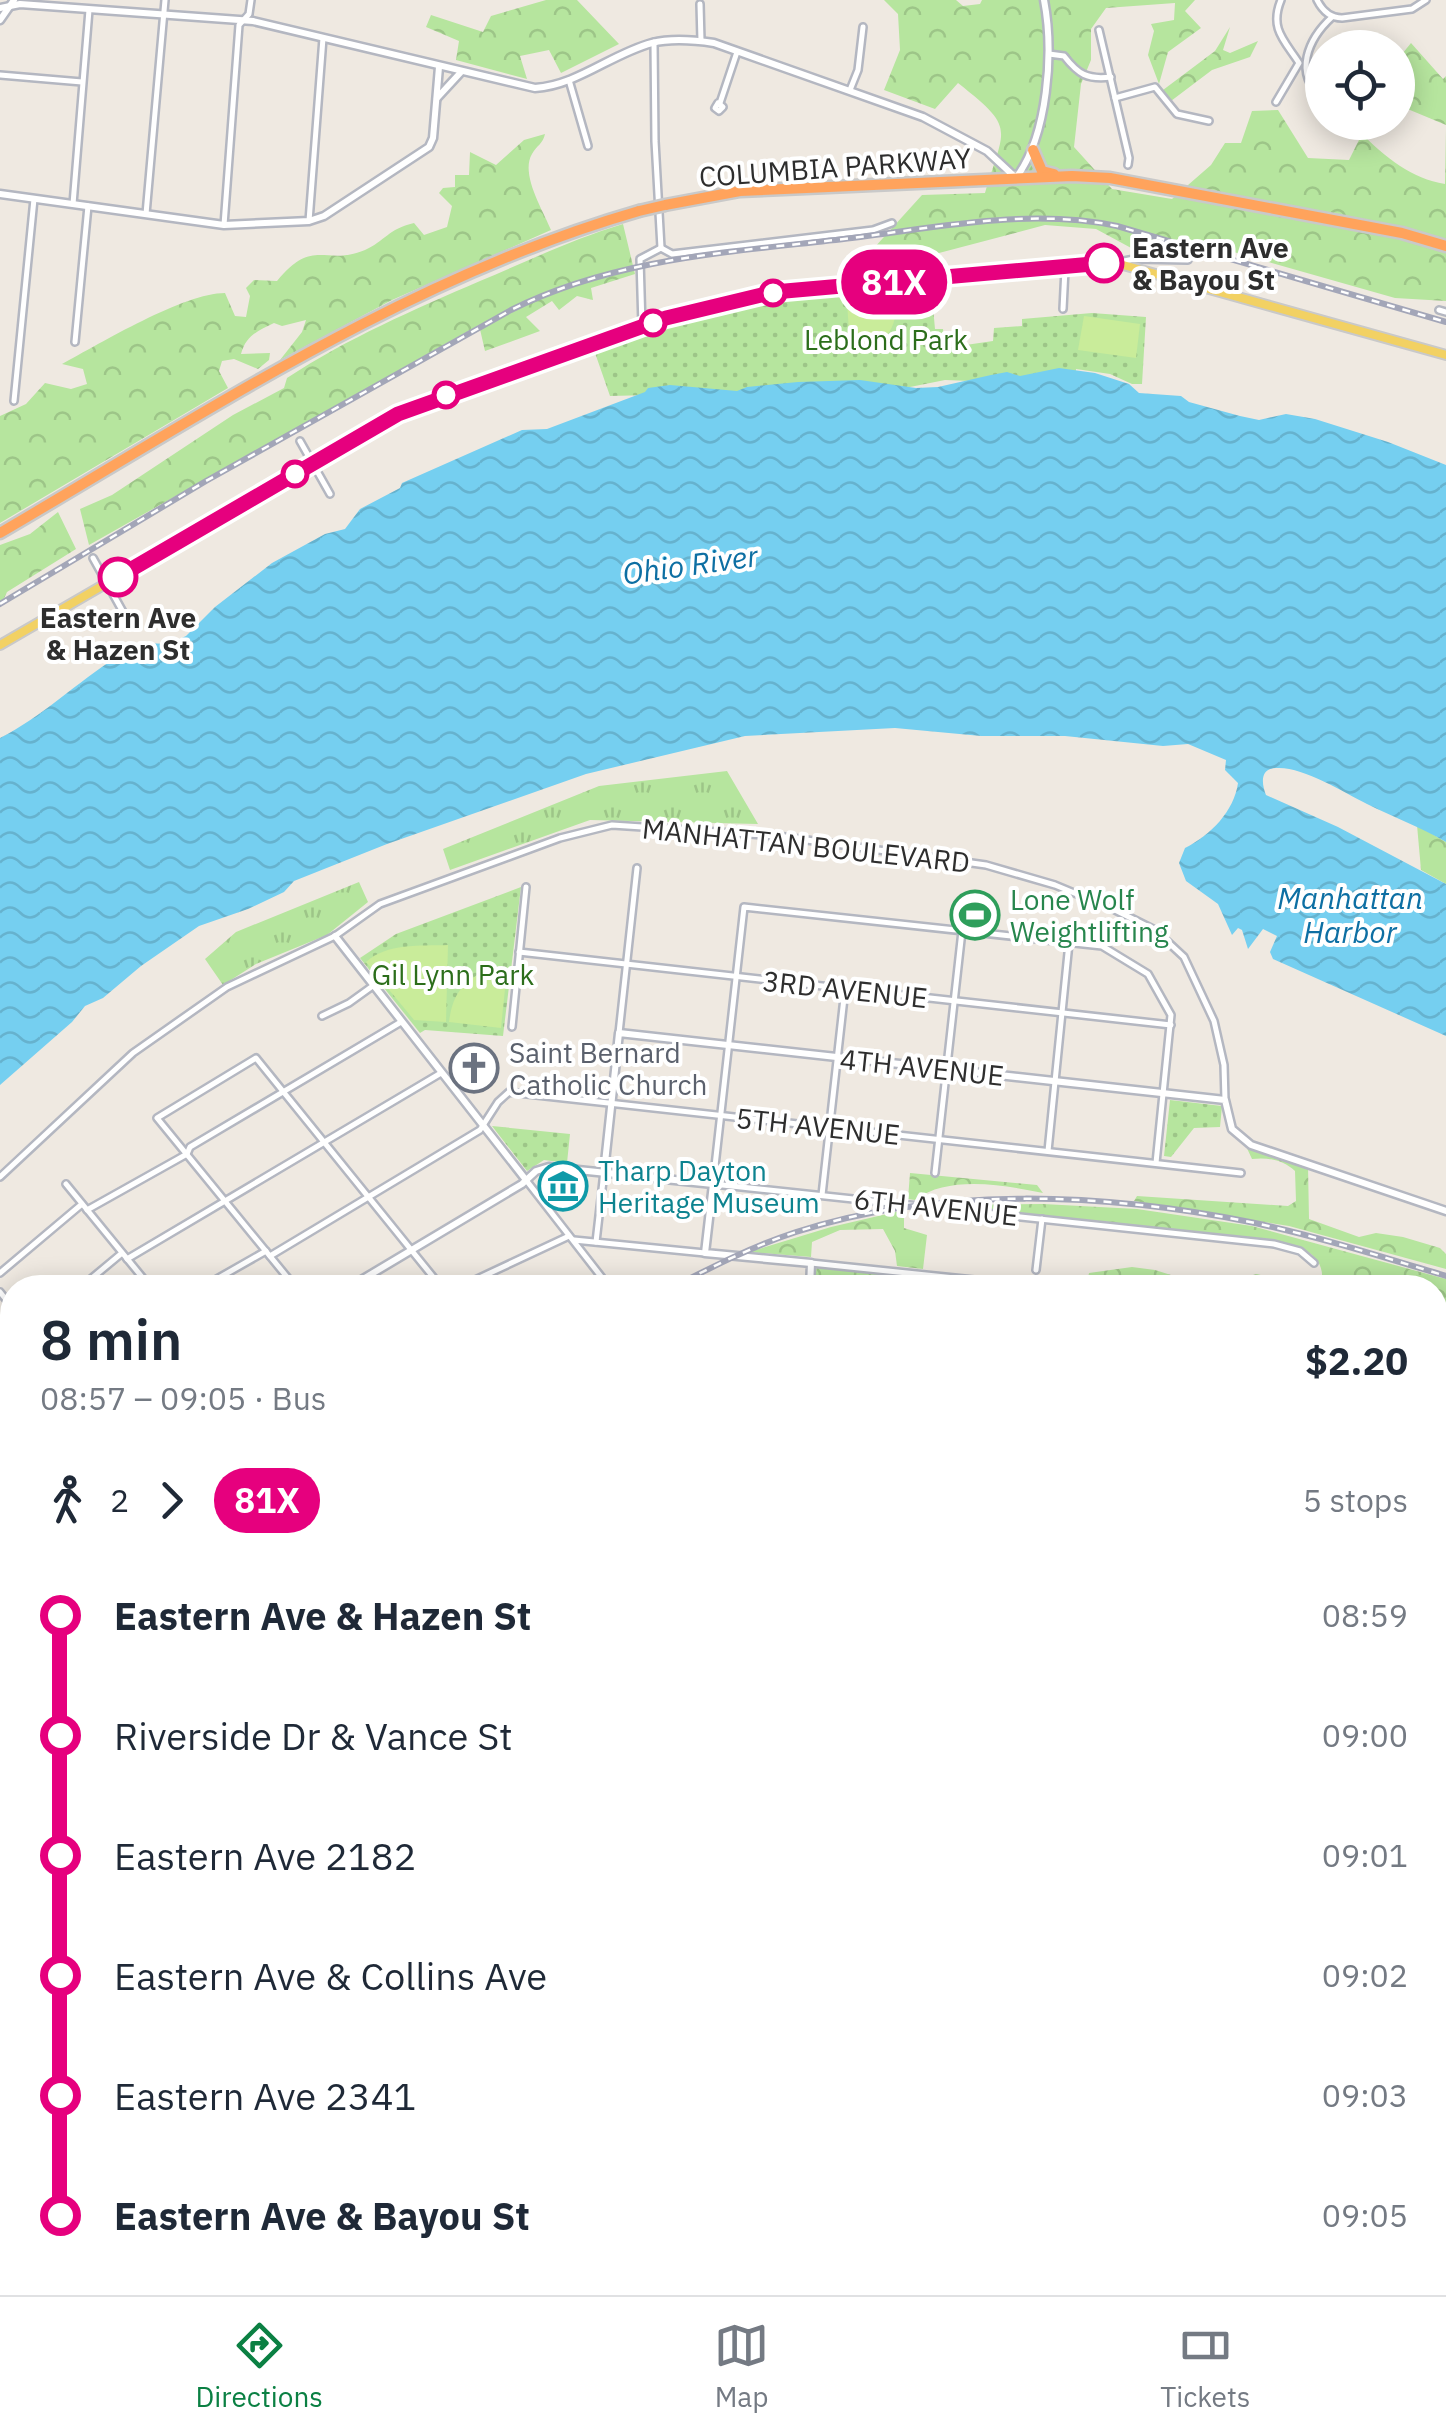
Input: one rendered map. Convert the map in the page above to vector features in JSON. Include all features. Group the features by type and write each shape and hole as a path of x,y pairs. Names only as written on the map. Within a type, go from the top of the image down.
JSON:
{"highway":[{"path":"1033,150 1042,171 1065,176"},
{"name":"COLUMBIA PARKWAY","path":"0,533 391,309 550,241 665,205 740,192 1065,176 1110,178 1402,234 1446,246"}],"main road":[{"path":"0,645 398,414 642,326 699,308 774,292 1116,263 1446,355"}],"street":[{"path":"146,214 165,0"},
{"path":"224,225 239,25 249,14 251,0"},
{"path":"0,8 12,3 244,20 525,87 552,86 654,42 702,41 738,49 936,123 986,150 1016,178 1033,150 1049,54 1044,0"},
{"path":"1276,102 1299,63 1278,32 1276,19 1281,0"},
{"path":"1314,0 1332,17"},
{"path":"1322,30 1332,17 1412,9 1426,0"},
{"path":"0,20 12,3"},
{"path":"700,4 702,41"},
{"path":"73,204 90,10"},
{"path":"850,90 857,71 863,27"},
{"path":"1099,30 1128,166"},
{"path":"309,221 323,38"},
{"path":"654,42 654,141 661,248"},
{"path":"720,103 738,49"},
{"path":"1049,54 1064,56 1087,78 1111,76"},
{"path":"0,194 224,225 309,221 324,216 429,147 440,66"},
{"path":"437,98 461,72"},
{"path":"0,76 83,82"},
{"path":"569,80 588,146"},
{"path":"1115,98 1155,86 1177,114 1209,121"},
{"path":"14,401 34,199"},
{"path":"76,342 88,206"},
{"path":"661,248 672,254 730,248 873,230 892,223"},
{"path":"642,326 640,259 661,248"},
{"path":"1116,263 1134,259 1188,260"},
{"path":"1063,308 1065,266"},
{"path":"300,441 330,494"},
{"path":"93,558 123,612"},
{"name":"MANHATTAN BOULEVARD","path":"0,1177 133,1052 227,986 336,936 380,904 580,831 612,825 778,836 986,865 1055,885 1154,930 1170,942 1191,970 1214,1021 1224,1065 1225,1100"},
{"path":"596,1242 637,868"},
{"path":"512,1027 526,887"},
{"path":"706,1254 744,907 1108,948 1138,966 1151,978 1171,1025 1156,1163"},
{"path":"935,1174 962,931"},
{"path":"336,936 600,1275"},
{"path":"1048,1150 1070,943"},
{"name":"3RD AVENUE","path":"519,952 1171,1025"},
{"path":"322,1016 374,985"},
{"path":"822,1195 846,989"},
{"path":"0,1272 84,1207 188,1154 190,1147 401,1022"},
{"name":"4TH AVENUE","path":"619,1033 1225,1100"},
{"path":"285,1275 157,1118 256,1058 431,1275"},
{"path":"98,1275 441,1073"},
{"name":"5TH AVENUE","path":"227,1275 484,1126 509,1092 1241,1172"},
{"path":"1225,1100 1232,1128 1250,1145 1446,1211"},
{"name":"6TH AVENUE","path":"370,1275 543,1168 1274,1244 1300,1251 1314,1262"},
{"path":"66,1184 140,1275"},
{"path":"1036,1270 1042,1219"},
{"path":"488,1275 572,1238 927,1275"},
{"path":"811,1275 812,1263"}],"green space":[{"path":"546,0 577,0 619,44 561,73 549,50 520,56 527,79 456,60 459,41 426,27 431,15 483,32 491,16"},
{"path":"884,0 956,0 963,6 980,4 982,0 1195,0 1185,11 1201,28 1168,52 1159,84 1148,55 1154,31 1151,24 1174,20 1175,3 1106,8 1091,29 1091,60 1081,84 1074,147 1112,189 1172,199 1211,165 1225,143 1241,143 1252,111 1278,110 1308,158 1349,160 1359,140 1368,140 1400,166 1445,184 1446,129 1446,301 1395,298 1195,241 1133,249 1096,229 1045,225 939,253 924,266 905,259 887,261 880,269 864,259 922,195 985,193 1001,141 997,120 958,83 935,109 884,90 900,50 898,14"},
{"path":"1230,27 1223,50 1230,53 1258,41 1250,57 1212,70 1171,101 1163,90 1215,51"},
{"path":"1415,48 1443,79 1446,76 1446,125 1415,112"},
{"path":"545,134 532,154 529,172 551,230 392,300 280,360 302,332 306,320 282,326 274,323 249,338 243,348 241,354 270,353 269,360 258,369 234,359 222,361 219,371 228,388 0,523 0,416 26,404 45,383 71,389 87,384 83,369 62,364 143,321 208,295 225,293 235,316 246,317 250,296 246,288 254,280 277,281 290,267 311,256 340,256 365,250 398,228 414,223 424,235 447,227 452,206 439,193 443,188 455,187 455,175 469,175 470,152 496,165 524,140"},
{"path":"623,224 635,274 591,288 593,300 577,296 559,310 552,301 526,317 540,331 485,351 479,325 89,545 80,509 112,495 233,415 284,388 287,378 310,364 430,303 568,243"},
{"name":"Leblond Park","path":"931,285 935,329 943,329 945,348 993,341 994,328 1022,326 1022,319 1092,313 1146,317 1142,384 1076,369 1075,385 945,380 900,389 610,396 594,350 675,321 748,304"},
{"path":"896,296 892,328 887,334 873,342 850,346 847,302"},
{"path":"1084,316 1140,324 1136,358 1078,350"},
{"path":"58,512 76,549 7,592 0,607 0,545 30,534"},
{"path":"727,771 758,824 590,820 450,870 443,849 599,786"},
{"path":"1417,825 1446,842 1446,884 1421,870"},
{"path":"359,882 368,902 327,935 256,964 223,985 205,959 236,932"},
{"name":"Gil Lynn Park","path":"521,887 503,1036 425,1030 420,1033 360,958 396,934"},
{"path":"448,945 446,1022 414,1020 366,962 384,951"},
{"path":"477,975 506,979 501,1028 449,1022 457,995"},
{"path":"1170,1100 1222,1106 1220,1127 1194,1128 1171,1157 1164,1156"},
{"path":"492,1126 570,1134 567,1163 544,1160 527,1171"},
{"path":"1245,1144 1308,1166 1309,1219 1359,1237 1376,1233 1440,1248 1446,1254 1446,1269 1289,1226 1134,1201 1137,1196 1288,1206 1296,1201 1295,1171 1275,1160 1252,1159"},
{"path":"910,1173 1037,1185 1043,1193 977,1184 943,1187 915,1200 908,1199"},
{"path":"949,1205 1137,1209 1252,1226 1431,1275 1322,1275 1312,1255 1268,1239"},
{"path":"904,1210 904,1228 927,1235 923,1269 897,1266 895,1251 883,1229 840,1230 812,1242 811,1257 749,1252 831,1227"},
{"path":"817,1266 898,1275 815,1275"},
{"path":"1132,1267 1171,1275 1089,1275"}],"water":[{"path":"1059,368 1095,373 1129,384 1139,393 1181,396 1189,402 1259,420 1286,414 1315,419 1446,465 1446,842 1300,772 1273,768 1263,780 1266,795 1338,827 1446,884 1446,1036 1273,959 1270,952 1277,936 1263,929 1248,949 1242,930 1238,928 1232,935 1218,904 1186,881 1179,863 1185,848 1220,821 1236,793 1238,783 1225,770 1226,760 1188,744 1163,746 1065,736 981,736 895,728 745,736 586,774 294,881 284,892 199,926 141,966 103,998 85,1006 0,1085 0,738 102,667 117,657 131,661 138,647 145,643 169,644 186,636 215,607 272,563 325,534 345,529 360,509 400,488 402,483 522,430 547,429 648,388 670,385 737,391 798,382 860,380 938,387 1007,372 1020,376"}],"railway":[{"path":"0,604 206,481 511,310 593,278 677,259 985,221 1084,221 1117,226 1446,322"},
{"path":"697,1275 796,1232 852,1217 966,1201 1025,1199 1141,1205 1255,1223 1443,1275"}],"bus line":[{"name":"81X","path":"118,577 398,414 666,318 774,292 1104,263"}],"place":[{"name":"Eastern Ave & Bayou St","path":"1104,263"},
{"name":"Eastern Ave & Hazen St","path":"118,577"},
{"name":"Lone Wolf Weightlifting","path":"975,915"},
{"name":"Saint Bernard Catholic Church","path":"474,1068"},
{"name":"Tharp Dayton Heritage Museum","path":"563,1186"}],"water label":[{"name":"Ohio River","path":"690,564"},
{"name":"Manhattan Harbor","path":"1350,914"}]}
